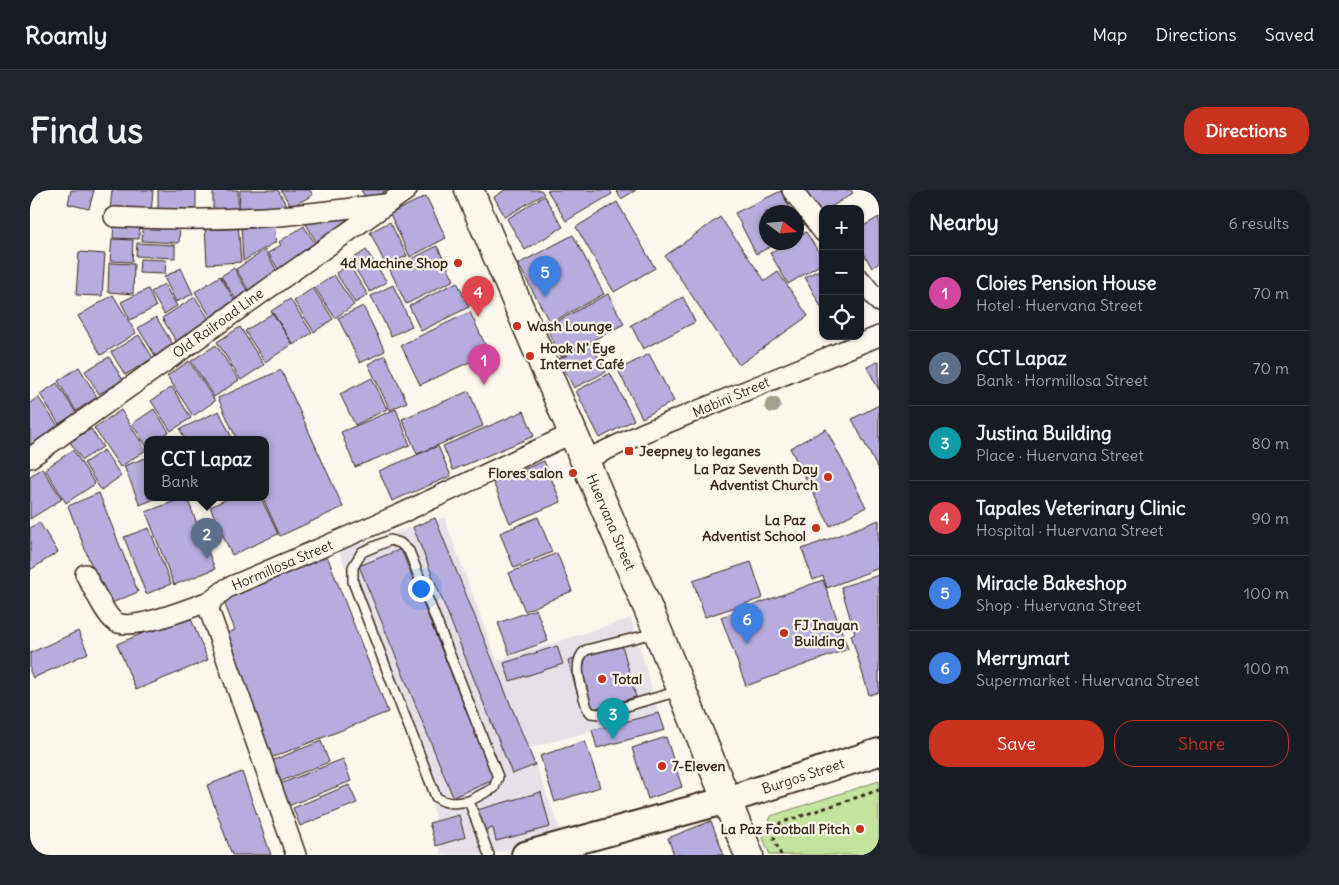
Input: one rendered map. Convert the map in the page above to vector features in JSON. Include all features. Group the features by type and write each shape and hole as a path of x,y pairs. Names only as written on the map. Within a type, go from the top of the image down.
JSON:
{"main road":[{"name":"Huervana Street","path":"469,190 658,632 749,855"}],"street":[{"name":"Old Railroad Line","path":"30,458 407,190"},
{"path":"792,190 819,227"},
{"path":"114,217 186,220 233,219 281,216 386,204"},
{"path":"864,283 879,302"},
{"name":"Mabini Street","path":"585,460 643,433 879,336"},
{"name":"Hormillosa Street","path":"86,574 112,620 120,624 161,619 212,600 227,588 400,514 573,433"},
{"path":"212,600 209,610 296,855"},
{"name":"Burgos Street","path":"528,855 727,800 879,752"}],"lane":[{"path":"390,540 400,543 409,551 498,777 494,788 469,801 442,802 436,797 353,582 353,567 362,552 390,540"},
{"path":"658,632 586,650 581,654 578,665 587,708 591,714 599,714 682,690"},
{"path":"469,801 489,855"}],"path":[{"path":"781,855 774,839 780,823 879,790"}],"shaded area":[{"path":"444,517 497,661 631,618 659,713 529,748 562,834 489,855 441,855 431,796 339,551"}],"green space":[{"path":"879,781 879,855 770,855 763,838 771,816"}],"building":[{"path":"71,190 94,190 89,209 68,204"},
{"path":"112,190 153,190 151,214 110,210"},
{"path":"158,190 196,190 196,209 158,209"},
{"path":"213,190 238,190 238,209 213,209"},
{"path":"240,190 278,190 286,205 259,211 239,210"},
{"path":"281,190 310,190 313,195 291,207"},
{"path":"361,190 387,190 368,201"},
{"path":"505,190 541,190 544,194 505,217 494,197"},
{"path":"547,190 610,190 612,194 566,221"},
{"path":"616,190 636,190 621,199"},
{"path":"803,190 851,190 853,193 834,205 819,205 819,214"},
{"path":"781,191 788,205 759,205 759,250 764,250 756,254 735,213"},
{"path":"426,196 446,238 410,257 390,214"},
{"path":"544,196 563,227 525,250 507,219"},
{"path":"617,202 655,268 614,292 576,227"},
{"path":"345,210 353,223 318,245 306,224"},
{"path":"720,217 765,281 778,272 808,316 739,365 665,256"},
{"path":"879,217 879,263 872,268 864,254 864,226"},
{"path":"143,220 180,222 179,243 142,241"},
{"path":"274,221 276,242 243,261 241,223"},
{"path":"114,222 140,223 139,239 113,238"},
{"path":"238,222 241,262 207,264 205,225"},
{"path":"390,222 407,256 386,266 370,232"},
{"path":"304,226 318,248 280,272 268,253 281,245 279,242"},
{"path":"806,232 819,253 819,265 788,284 770,253 775,250 804,250 804,233"},
{"path":"573,235 604,294 550,323 518,264"},
{"path":"112,239 133,240 132,262 110,261"},
{"path":"137,243 175,245 175,258 136,256"},
{"path":"437,246 454,280 406,304 390,270"},
{"path":"265,250 278,273 249,291 236,269"},
{"path":"366,250 387,282 370,292 350,261"},
{"path":"79,252 105,254 102,296 76,295"},
{"path":"140,259 166,260 165,274 139,273"},
{"path":"109,263 134,264 133,294 108,292"},
{"path":"349,265 368,295 355,303 336,273"},
{"path":"181,268 193,294 176,302 164,277"},
{"path":"234,268 249,294 237,301 221,276"},
{"path":"819,270 819,303 805,277"},
{"path":"334,275 354,305 335,318 315,288"},
{"path":"220,276 237,304 212,319 195,292"},
{"path":"457,282 469,307 421,331 409,306"},
{"path":"164,284 177,306 164,314 151,292"},
{"path":"393,285 412,326 391,336 371,296"},
{"path":"313,288 333,319 314,332 294,301"},
{"path":"148,289 156,307 130,320 121,302"},
{"path":"608,294 624,324 561,357 546,327"},
{"path":"113,295 136,333 101,355 78,316"},
{"path":"195,297 211,322 177,343 162,318"},
{"path":"683,297 695,322 643,349 631,325"},
{"path":"290,299 312,333 293,345 271,311"},
{"path":"363,306 385,351 360,363 338,318"},
{"path":"470,312 489,353 420,385 401,345"},
{"path":"273,313 293,344 265,362 245,331"},
{"path":"156,317 174,346 156,357 138,328"},
{"path":"240,327 264,365 241,380 217,342"},
{"path":"139,335 153,358 125,375 111,352"},
{"path":"591,343 606,372 574,388 559,359"},
{"path":"216,345 239,380 214,397 191,361"},
{"path":"649,354 674,401 642,418 618,370"},
{"path":"385,355 407,402 390,410 368,364"},
{"path":"109,357 123,380 99,394 85,371"},
{"path":"189,361 215,401 193,416 167,376"},
{"path":"879,361 879,390 867,367"},
{"path":"79,367 97,397 76,411 58,381"},
{"path":"281,370 343,507 280,536 264,501 269,501 269,436 235,436 218,398"},
{"path":"610,373 634,420 600,438 576,391"},
{"path":"372,378 387,409 355,425 340,394"},
{"path":"57,383 76,413 59,424 40,394"},
{"path":"172,387 191,418 171,431 151,401"},
{"path":"469,391 483,426 417,454 402,419"},
{"path":"38,397 58,426 30,445 30,403"},
{"path":"879,405 879,471 852,419"},
{"path":"154,409 169,432 163,436 144,436 144,442 132,424"},
{"path":"396,409 410,445 355,467 341,432"},
{"path":"121,410 144,447 144,451 120,467 94,428"},
{"path":"219,411 231,436 183,436 180,429"},
{"path":"524,411 534,436 453,470 443,446"},
{"path":"91,429 103,447 82,460 70,442"},
{"name":"La Paz Seventh Day Adventist Church","path":"826,429 866,507 830,526 790,448"},
{"path":"438,446 451,476 392,501 379,471"},
{"path":"73,450 95,484 66,503 45,469"},
{"path":"104,450 121,476 101,490 84,463"},
{"path":"144,458 144,501 150,501 140,505 124,466"},
{"path":"544,461 561,502 510,523 493,482"},
{"path":"42,468 62,499 30,519 30,476"},
{"path":"99,493 138,592 107,605 68,506"},
{"path":"175,501 188,501 215,569 174,585 146,512"},
{"path":"223,501 262,501 278,534 232,555 210,507"},
{"path":"538,517 552,552 514,568 500,533"},
{"path":"435,518 535,765 512,774 413,527"},
{"path":"879,520 879,568 827,588 823,576 813,580 802,549"},
{"path":"39,522 58,552 30,570 30,528"},
{"path":"149,528 171,584 146,594 124,537"},
{"path":"401,549 494,780 453,797 359,566"},
{"path":"557,553 572,591 525,611 509,573"},
{"path":"327,556 388,712 268,759 220,636 235,630 222,597"},
{"path":"751,562 763,598 705,617 693,581"},
{"path":"879,575 879,692 869,695 851,635 855,634 841,587"},
{"name":"FJ Inayan Building","path":"823,580 848,649 746,686 721,617"},
{"path":"536,609 548,641 510,655 498,623"},
{"path":"189,614 208,660 136,690 117,644"},
{"path":"78,631 88,653 33,678 30,671 30,653"},
{"name":"Total","path":"622,645 636,697 583,712 568,661"},
{"path":"557,646 563,664 510,681 504,663"},
{"path":"659,713 665,730 597,748 592,730"},
{"path":"666,737 682,787 648,799 632,748"},
{"path":"321,741 329,762 279,782 271,761"},
{"path":"585,741 600,787 555,802 540,756"},
{"path":"343,759 351,781 288,806 280,784"},
{"path":"242,772 271,855 232,855 207,785"},
{"path":"349,785 357,803 300,826 293,808"},
{"path":"541,792 550,827 496,841 493,828 483,831 477,810"},
{"path":"459,815 465,837 436,846 429,823"},
{"path":"711,821 724,855 674,855 668,838"}],"place":[{"name":"4d Machine Shop","path":"458,263"},
{"name":"Miracle Bakeshop","path":"545,297"},
{"name":"Tapales Veterinary Clinic","path":"478,317"},
{"name":"Wash Lounge","path":"517,326"},
{"name":"Hook N' Eye Internet Café","path":"530,356"},
{"name":"Cloies Pension House","path":"484,385"},
{"name":"Jeepney to leganes","path":"629,451"},
{"name":"Flores salon","path":"573,473"},
{"name":"La Paz Seventh Day Adventist Church","path":"828,477"},
{"name":"La Paz Adventist School","path":"816,528"},
{"name":"CCT Lapaz","path":"207,559"},
{"name":"FJ Inayan Building","path":"784,633"},
{"name":"Merrymart","path":"747,644"},
{"name":"Total","path":"602,679"},
{"name":"Justina Building","path":"613,739"},
{"name":"7-Eleven","path":"662,766"},
{"name":"La Paz Football Pitch","path":"860,829"}]}
